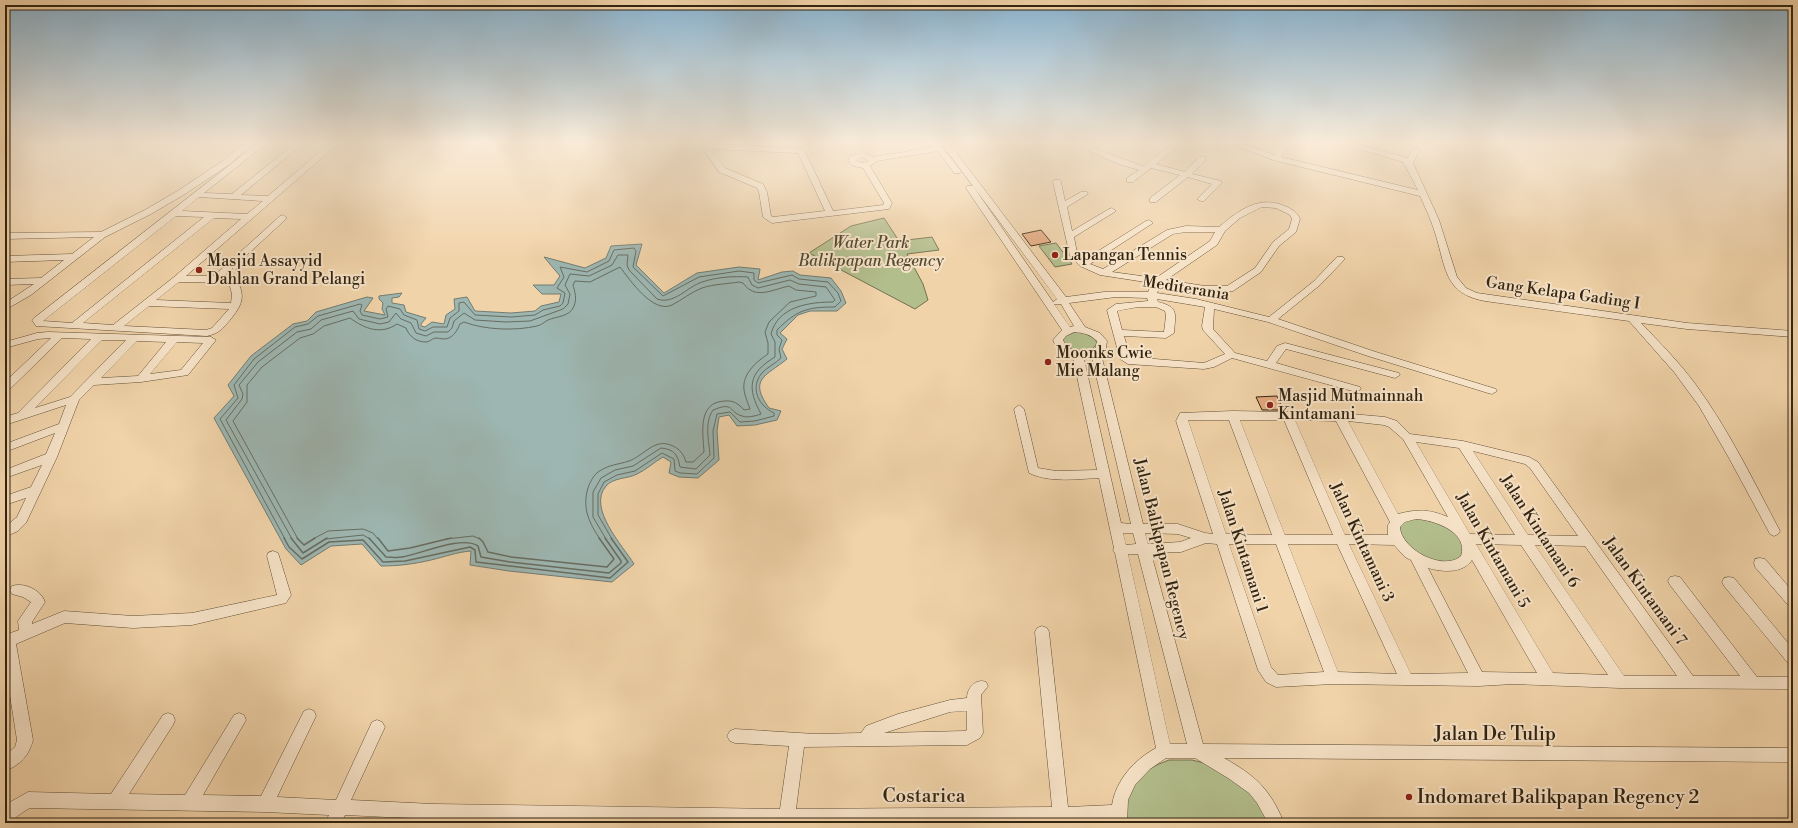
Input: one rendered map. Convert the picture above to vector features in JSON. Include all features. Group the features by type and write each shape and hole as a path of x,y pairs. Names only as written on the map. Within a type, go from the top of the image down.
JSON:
{"street":[{"path":"5,307 23,297 102,235 148,212 198,182"},
{"path":"177,279 216,279 233,282 238,294 236,306 216,330 207,333 39,324 37,320 215,182"},
{"path":"234,197 253,182"},
{"path":"115,328 177,279 289,182"},
{"path":"750,182 760,186 763,192 769,219 775,220 882,208 888,205 875,182"},
{"path":"816,182 830,213"},
{"path":"969,182 1048,303 1068,331 1060,336 1059,344 1066,351 1078,355 1096,353"},
{"path":"970,182 1063,300 1081,330"},
{"path":"1057,182 1073,254 1083,264 1103,272 1158,281 1205,289 1230,289 1258,270 1276,244 1293,230 1296,219 1294,214 1289,210 1261,204 1237,216 1221,230 1214,243 1158,281 1153,299"},
{"path":"1153,200 1177,182"},
{"path":"1201,199 1218,183 1213,182"},
{"path":"1372,182 1422,194"},
{"name":"Gang Kelapa Gading I","path":"1416,182 1438,228 1449,270 1455,281 1463,290 1493,300 1710,328 1793,334"},
{"path":"1063,206 1084,194"},
{"path":"198,195 269,199"},
{"path":"1069,236 1112,211"},
{"path":"175,213 247,217"},
{"path":"74,326 212,215"},
{"path":"216,279 283,218"},
{"path":"1083,264 1149,223"},
{"path":"1103,272 1170,232 1186,229 1221,230"},
{"path":"5,236 102,235"},
{"path":"5,259 74,257"},
{"path":"1271,320 1317,283 1340,259"},
{"path":"5,282 42,281"},
{"name":"Mediterania","path":"1048,303 1063,300 1125,294 1153,299 1210,305 1271,320 1372,354 1492,391"},
{"path":"1118,333 1166,335 1169,333 1172,313 1165,306 1153,299 1114,308 1112,310 1118,333 1125,359 1128,362 1204,366 1210,365 1231,355"},
{"path":"148,302 236,306"},
{"path":"1210,305 1207,326 1208,330 1231,355 1356,389"},
{"path":"1632,318 1692,387 1733,453 1774,531"},
{"name":"Jalan Balikpapan Regency","path":"1068,331 1081,330 1092,332 1102,341 1102,348 1096,353 1143,549 1197,752"},
{"path":"5,388 60,335"},
{"path":"7,346 37,336 60,335 133,339 210,340 210,342 184,373 141,379 90,382"},
{"path":"21,415 99,337"},
{"path":"5,532 14,528 22,520 51,458 74,399 133,339"},
{"path":"141,379 173,340"},
{"path":"1270,365 1281,348 1286,346 1395,374"},
{"path":"1078,355 1119,550 1164,751 1151,757 1129,780 1121,795 1118,818"},
{"path":"5,421 74,399"},
{"path":"1019,409 1033,470 1037,473 1050,474 1103,474"},
{"path":"1233,415 1282,540 1333,678 1407,680 1479,680 1512,678 1620,682 1793,683"},
{"name":"Jalan Kintamani 5","path":"1182,421 1184,416 1233,415 1340,417 1389,422 1398,427 1407,438 1549,680"},
{"name":"Jalan Kintamani 3","path":"1288,417 1341,540 1407,680"},
{"path":"1340,417 1396,522 1394,533 1396,540 1408,553 1417,559 1437,566 1455,566 1467,558 1469,552 1466,539 1453,526 1435,517 1421,514 1408,515 1396,522"},
{"name":"Jalan Kintamani 1","path":"1182,421 1220,539 1265,670 1271,678 1276,681 1333,678"},
{"path":"5,448 63,426"},
{"path":"1407,438 1463,445 1529,461 1534,465 1588,542"},
{"name":"Jalan Kintamani 6","path":"1463,445 1620,682"},
{"path":"5,474 51,458"},
{"path":"5,501 35,490"},
{"path":"1115,528 1178,529 1205,538 1220,539 1396,540"},
{"path":"1119,550 1181,547 1205,538"},
{"name":"Jalan Kintamani 7","path":"1466,539 1524,539 1588,542 1690,683"},
{"path":"5,764 14,760 21,753 25,740 7,641 26,628 64,617 134,622 192,619 281,599 284,595 274,556"},
{"path":"1417,559 1479,680"},
{"path":"1760,563 1793,600"},
{"path":"1675,581 1753,683"},
{"path":"1729,582 1793,659"},
{"path":"17,590 27,592 37,599 38,602 27,618 26,628"},
{"path":"1042,632 1062,819"},
{"path":"735,736 797,740 967,738 975,733 974,693 981,686"},
{"path":"865,740 871,730 898,721 950,706 974,704"},
{"path":"265,804 309,716"},
{"path":"115,802 168,720"},
{"path":"190,802 239,720"},
{"path":"336,816 377,728"},
{"path":"786,820 797,740"},
{"name":"Jalan De Tulip","path":"1164,751 1793,755"},
{"path":"1197,752 1230,769 1248,781 1262,797 1276,823"},
{"name":"Costarica","path":"5,816 15,807 28,800 265,804 336,816 431,818 484,817 786,820 1118,818"}],"green space":[{"name":"Water Park Balikpapan Regency","path":"884,218 899,241 932,237 939,250 907,254 923,284 928,300 915,309 809,253 851,226"},
{"name":"Lapangan Tennis","path":"1056,243 1072,264 1055,267 1039,246"},
{"path":"1075,332 1083,332 1095,339 1097,343 1090,350 1085,352 1071,349 1063,342 1064,337"},
{"path":"1414,516 1436,519 1463,540 1464,556 1453,562 1446,563 1425,559 1412,551 1398,533 1400,524"},
{"path":"1169,760 1192,760 1216,766 1257,798 1271,823 1123,823 1124,801 1131,786 1141,774 1154,766"}],"water":[{"path":"642,244 636,265 664,293 697,273 739,267 760,269 758,280 782,272 793,271 800,275 831,278 841,291 846,303 837,311 810,311 798,315 780,333 787,339 782,349 787,359 767,374 762,379 760,384 760,390 763,398 769,408 781,411 777,420 755,425 737,426 729,415 719,417 717,431 719,460 698,478 679,477 669,473 671,462 663,457 633,476 613,481 606,486 601,495 601,505 604,516 615,537 634,564 612,582 509,571 470,565 471,551 456,553 418,563 381,566 362,544 331,546 301,565 286,549 214,418 234,396 228,385 251,356 293,324 307,321 316,312 367,297 373,298 364,311 385,315 382,309 383,303 379,299 379,296 402,293 399,297 392,298 392,303 404,305 406,312 426,318 421,324 421,326 425,327 432,322 444,324 446,315 455,309 454,299 467,297 475,311 511,313 535,311 541,306 559,302 561,294 542,294 533,285 554,285 560,276 544,257 585,268 606,258 611,246"}],"building":[{"path":"1041,230 1051,242 1031,246 1022,234"},
{"name":"Masjid Mutmainnah Kintamani","path":"1277,396 1283,410 1262,410 1256,397"}],"place":[{"name":"Lapangan Tennis","path":"1055,255"},
{"name":"Masjid Assayyid Dahlan Grand Pelangi","path":"199,270"},
{"name":"Moonks Cwie Mie Malang","path":"1048,362"},
{"name":"Masjid Mutmainnah Kintamani","path":"1270,405"},
{"name":"Indomaret Balikpapan Regency 2","path":"1409,797"}]}
